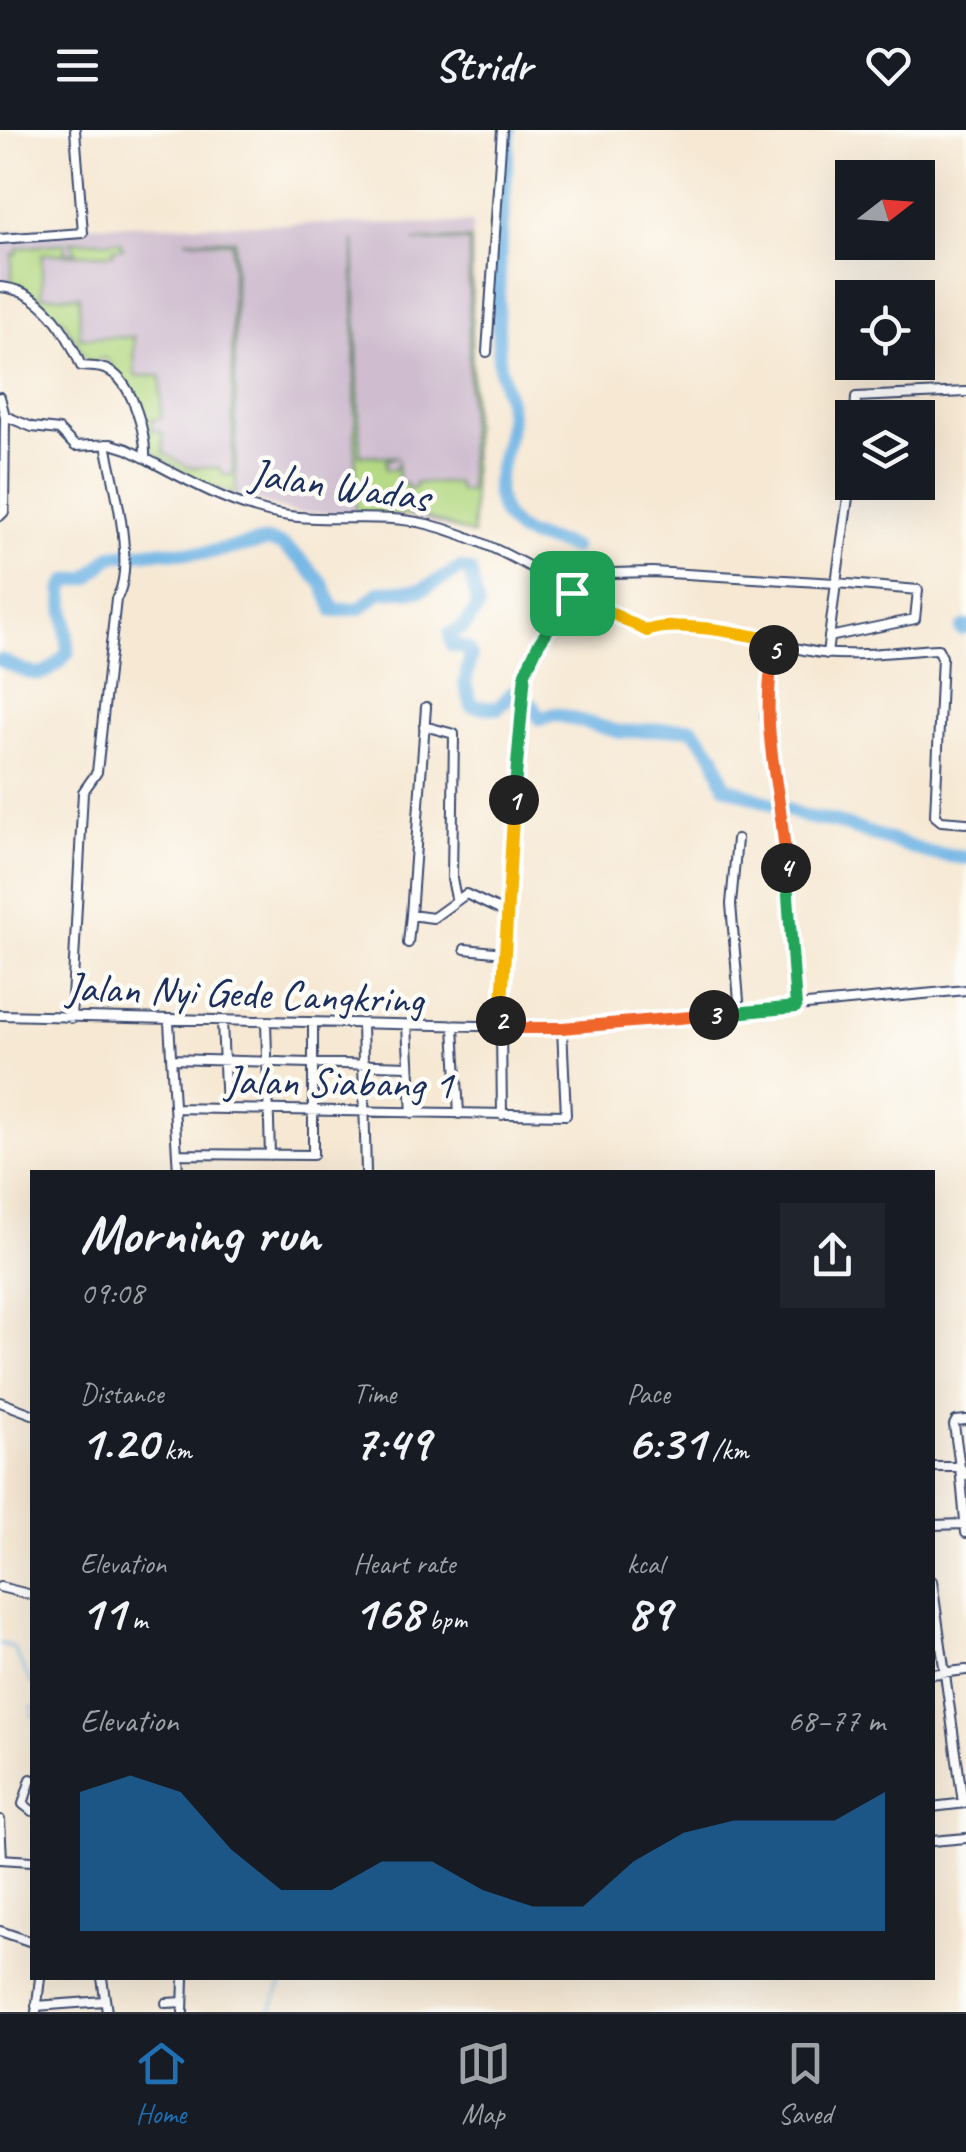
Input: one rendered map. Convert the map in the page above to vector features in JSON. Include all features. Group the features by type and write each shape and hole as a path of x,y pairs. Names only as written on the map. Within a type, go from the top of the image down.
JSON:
{"street":[{"path":"0,238 82,233 75,130"},
{"path":"486,352 502,130"},
{"path":"0,288 24,294 61,326 82,366 100,367 118,378 136,416 145,457"},
{"path":"827,654 852,470 856,397 966,392"},
{"path":"0,397 5,416 4,512 0,516"},
{"name":"Jalan Wadas","path":"5,416 32,427 57,429 76,446 106,444 145,457 229,500 268,513 319,518 399,518 450,530 647,631 668,626 776,641 827,654 941,652 935,816 938,820 966,823"},
{"path":"71,1018 83,792 97,772 123,551 106,444"},
{"path":"502,1115 504,952 523,696 528,663 572,593 597,577 620,572 914,587 918,594 918,614 912,620 829,637"},
{"path":"776,641 766,717 776,794 784,817 796,1007"},
{"path":"408,942 426,707"},
{"path":"424,726 454,734 452,879 456,898"},
{"path":"736,839 731,899 740,1012"},
{"path":"410,915 431,918 456,898 471,894 506,917"},
{"path":"464,949 504,952"},
{"name":"Jalan Nyi Gede Cangkring","path":"0,1015 169,1022 562,1028 966,990"},
{"path":"169,1022 178,1170"},
{"path":"222,1022 226,1108"},
{"path":"266,1022 270,1155"},
{"path":"177,1154 313,1155 313,1024"},
{"path":"362,1025 366,1170"},
{"path":"407,1026 412,1113"},
{"path":"454,1027 459,1114"},
{"name":"Jalan Siabang 1","path":"174,1108 566,1115 562,1028"},
{"path":"171,1059 410,1066"},
{"path":"0,1402 30,1413"},
{"path":"966,1420 954,1422 966,1533"},
{"path":"935,1467 960,1467"},
{"path":"960,1467 966,1476"},
{"path":"935,1525 966,1524"},
{"path":"0,1587 30,1595"},
{"path":"935,1604 965,1803 935,1807"},
{"path":"935,1674 966,1670"},
{"path":"30,1782 23,1804 30,1809"},
{"path":"0,1820 1,1859 30,1860"},
{"path":"935,1840 966,1838"},
{"path":"0,1931 30,1941"},
{"path":"40,1980 36,2009 104,2000"},
{"path":"102,1980 107,2012"},
{"path":"166,2002 183,2007 184,1980"}],"shaded area":[{"path":"472,223 474,536 399,514 296,513 198,482 152,452 130,387 105,358 88,363 64,321 18,285 0,284 0,232 88,225"}],"green space":[{"path":"471,239 473,535 422,516 356,513 354,240 360,455 398,457 386,460 386,469 394,470 398,463 398,483 406,483 407,488 415,488 415,483 457,483 459,491 469,491 469,241 414,241"},
{"path":"185,240 234,240 236,495 199,482 152,452 135,401 105,358 88,363 64,321 18,285 12,285 12,254 17,254 18,248 66,243 65,252 76,252 71,241 120,241 123,248 113,249 113,254 42,254 42,296 79,296 80,338 134,337 135,376 161,376 161,419 152,419 152,431 162,431 164,453 188,467 220,468 223,475 233,475 232,242"}],"waterway":[{"path":"509,130 498,330 510,418 497,490 504,514 518,530 573,548"},
{"path":"0,660 36,674 59,662 68,652 63,590 68,581 88,578 111,556 157,551 204,553 268,541 282,545 302,561 323,584 334,611 361,608 380,592 421,590 460,569 470,571 478,608 464,627 450,634 452,645 466,648 471,656 465,684 472,706 498,708 513,692 533,706 540,719 555,714 620,732 692,728 714,755 725,786 806,817 835,822 929,853 966,858"},
{"path":"962,629 966,627"},
{"path":"0,1644 13,1647 30,1681"},
{"path":"270,2012 283,1980"}],"route":[{"path":"572,593 647,631 668,626 776,641 767,690 767,738 784,817 796,1007 562,1028 501,1028 523,682 528,663 572,593"}]}
